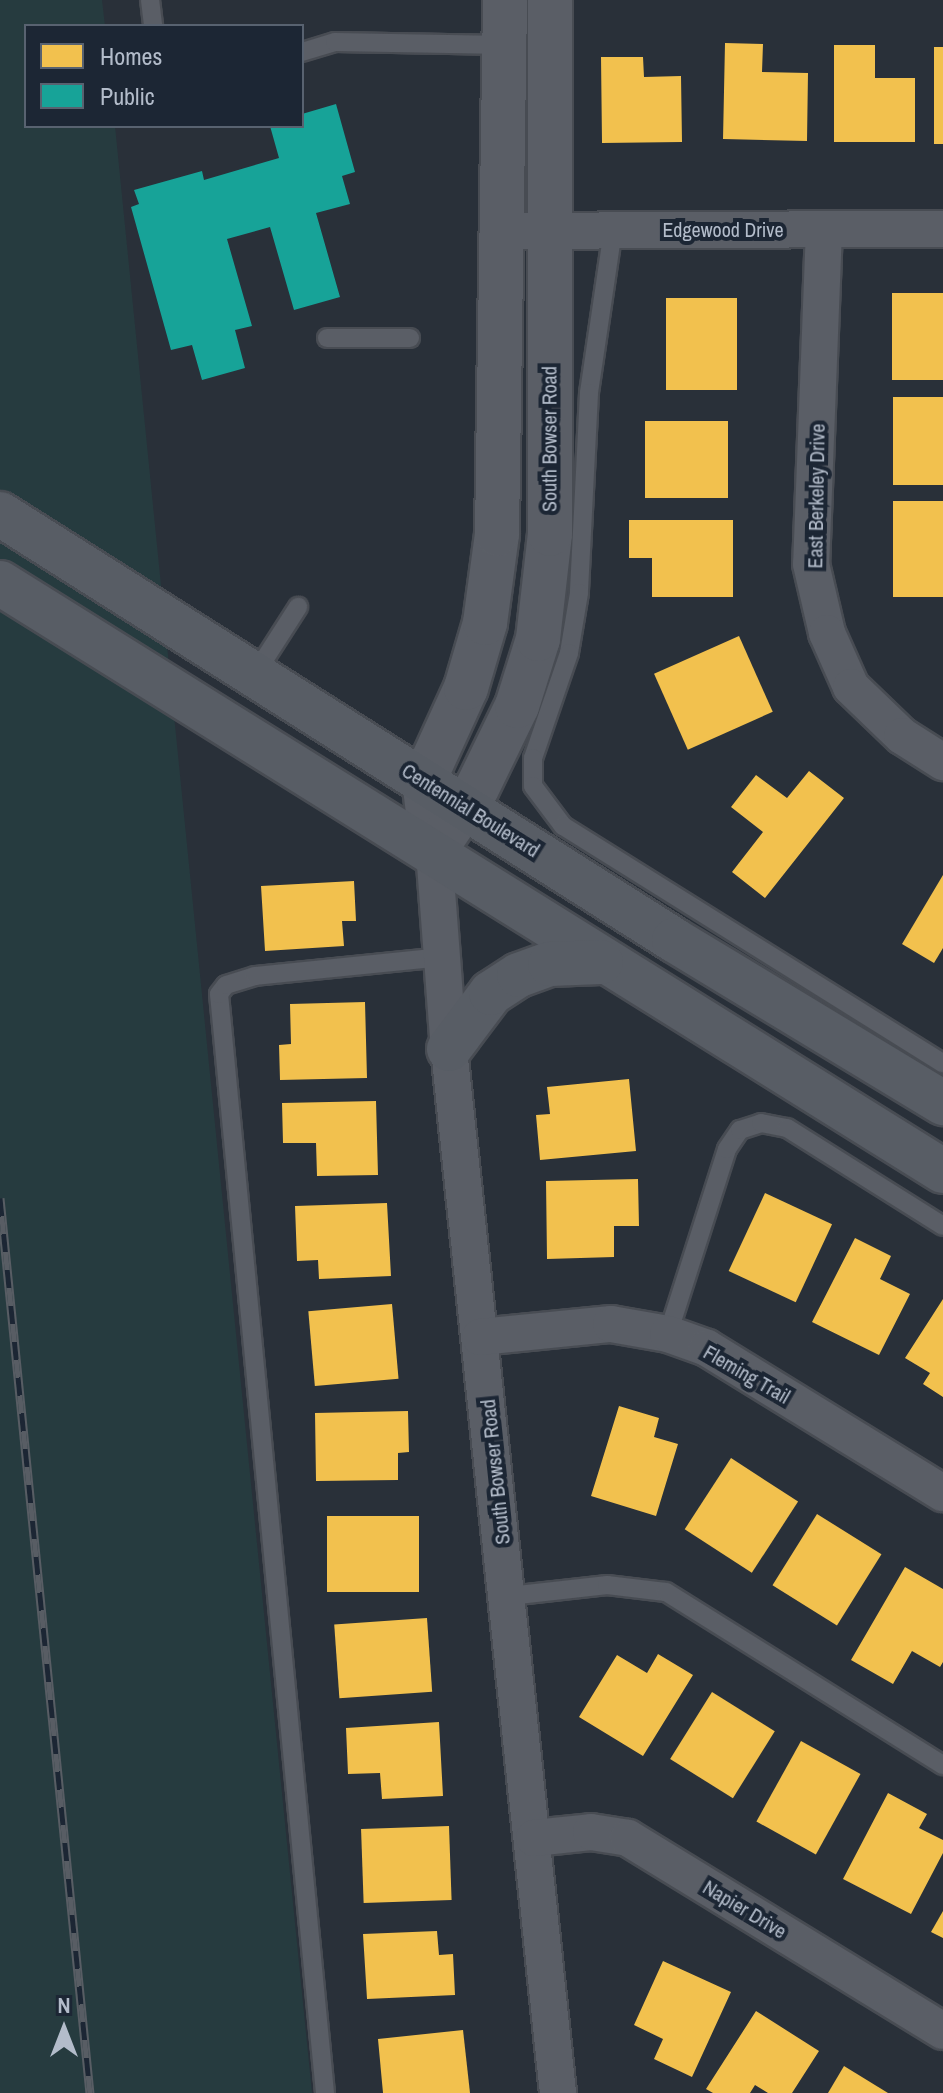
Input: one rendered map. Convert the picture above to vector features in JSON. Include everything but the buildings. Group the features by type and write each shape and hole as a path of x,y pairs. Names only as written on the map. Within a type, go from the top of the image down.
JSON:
{"main road":[{"name":"Centennial Boulevard","path":"0,514 466,805 674,940 943,1103"},
{"path":"0,583 434,851 601,962 943,1171"},
{"path":"449,1049 491,993 519,975 550,964 601,962"}],"street":[{"path":"424,780 466,688 485,623 497,534 495,456 504,231 505,0"},
{"name":"South Bowser Road","path":"434,851 466,805 517,706 538,639 550,534 550,0"},
{"name":"East Berkeley Drive","path":"824,229 811,564 827,633 851,687 902,736 943,762"},
{"name":"Edgewood Drive","path":"504,231 943,229"},
{"name":"South Bowser Road","path":"424,780 434,851 449,1049 509,1596 558,2093"},
{"name":"Fleming Trail","path":"480,1337 611,1324 668,1334 707,1348 943,1493"},
{"name":"Napier Drive","path":"534,1838 591,1832 628,1838 943,2031"}],"lane":[{"path":"150,0 153,24"},
{"path":"304,51 335,42 505,45"},
{"path":"613,230 589,393 579,593 569,653 533,758 533,786 563,826 943,1063"},
{"path":"327,338 410,338"},
{"path":"255,674 298,607"},
{"path":"325,2093 219,994 226,985 255,976 441,957"},
{"path":"668,1334 727,1149 740,1130 761,1123 787,1128 943,1226"},
{"path":"509,1596 607,1585 666,1592 943,1765"}],"green space":[{"path":"0,0 102,0 105,24 24,24 24,128 115,128 312,2093 0,2093"}],"railway":[{"path":"0,1198 90,2093"}]}
